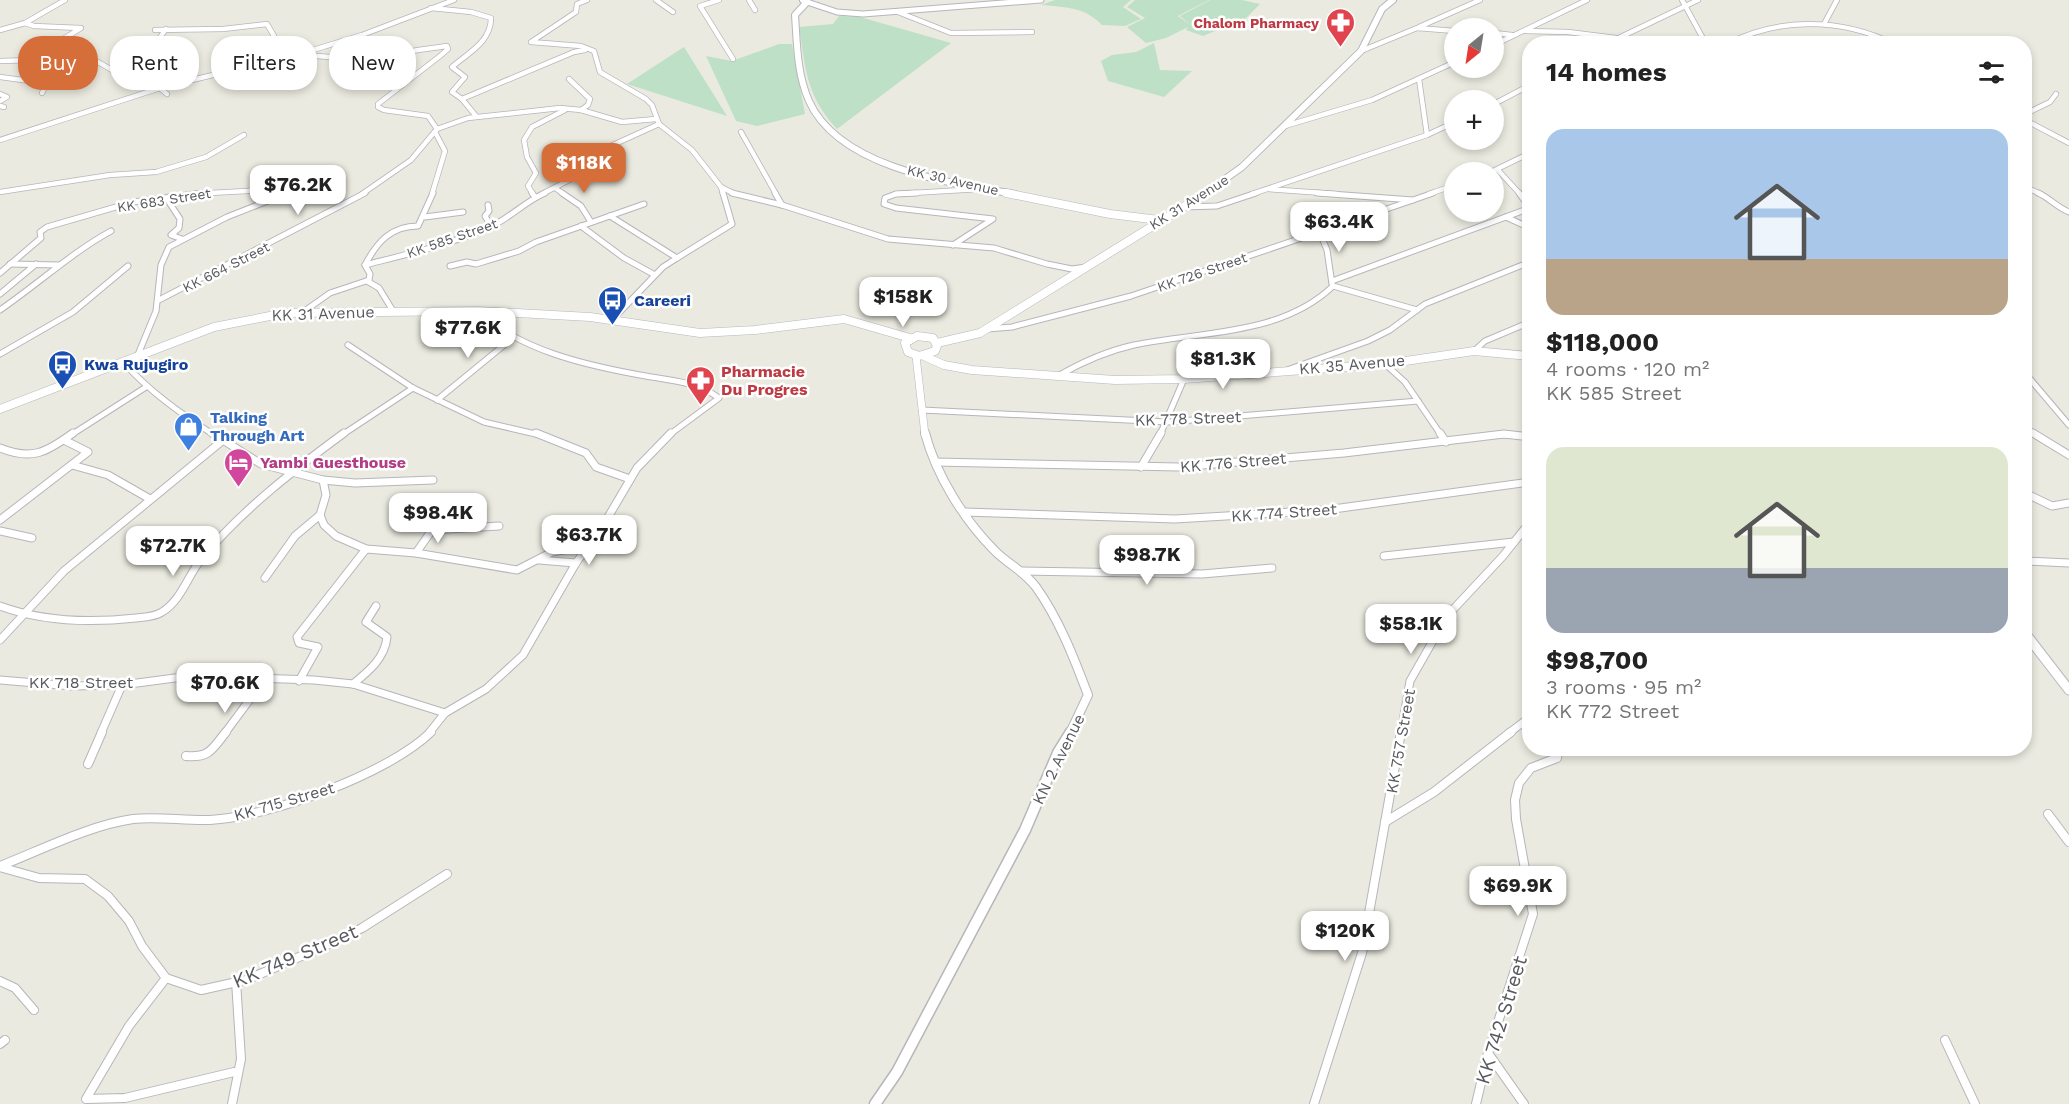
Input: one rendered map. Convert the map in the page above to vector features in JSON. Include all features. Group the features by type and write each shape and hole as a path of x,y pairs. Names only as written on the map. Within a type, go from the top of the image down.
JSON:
{"main road":[{"name":"KK 31 Avenue","path":"0,408 230,322 303,312 478,311 612,320 700,333 755,330 844,319 910,338 926,336 937,343 974,335 1087,267 1242,167 1361,51 1382,9 1393,0"},
{"name":"KK 30 Avenue","path":"805,1 795,15 806,96 816,114 833,132 854,148 899,167 951,182 1109,214 1159,220"},
{"path":"910,338 905,349 920,356 935,351 937,343"},
{"name":"KK 35 Avenue","path":"920,356 959,368 1058,376 1184,379 1385,364 1474,351 1522,355"},
{"path":"2032,642 2069,690"}],"street":[{"path":"0,30 25,22 65,0"},
{"path":"317,49 381,29 454,0"},
{"path":"586,0 577,4 576,12 531,42 581,46 594,51"},
{"path":"656,0 673,12"},
{"path":"719,0 700,6 733,59"},
{"path":"749,0 755,10"},
{"path":"805,1 849,14 1041,0"},
{"path":"1361,51 1480,0"},
{"path":"1504,40 1587,0"},
{"path":"1620,36 1683,2 1698,0"},
{"path":"1824,24 1837,0"},
{"path":"1683,2 1702,36"},
{"path":"431,8 478,13 491,18 492,29 484,41 452,67 465,77 452,92 462,99 476,117"},
{"path":"898,12 951,33 1032,32"},
{"path":"25,22 81,28 71,36"},
{"path":"155,30 223,29 267,24 274,36"},
{"path":"1740,36 1758,30 1824,24 1856,29 1874,36"},
{"path":"1417,28 1444,30"},
{"path":"161,36 166,29"},
{"path":"1523,32 1568,32 1600,36"},
{"path":"1504,34 1515,35"},
{"path":"303,312 330,293 367,281 370,278 364,265 371,251 396,228 418,226 425,217 445,151 428,116 384,110 378,107 378,104 400,82 435,61 448,49 447,45 398,53 317,57"},
{"path":"462,99 574,52 594,51"},
{"path":"594,51 600,72 646,99 652,105 657,122 692,150 721,187 732,224 677,258 655,275 612,320"},
{"path":"0,61 18,60"},
{"path":"1285,126 1372,100 1444,67"},
{"path":"0,76 16,77 41,85 44,89 42,93"},
{"path":"569,78 590,99 588,105 581,110"},
{"path":"1419,79 1426,135"},
{"path":"1504,99 1522,89"},
{"path":"0,140 154,90"},
{"path":"162,90 167,94"},
{"path":"0,93 7,97 0,101"},
{"path":"2032,111 2050,102 2056,94"},
{"path":"436,130 476,117 569,108 622,122 657,122"},
{"path":"534,197 528,186 536,173 536,167 527,157 524,140 532,127 569,108"},
{"name":"KK 585 Street","path":"364,265 422,251 490,226 508,217 534,197 600,164 592,154 657,122"},
{"path":"2032,124 2069,142"},
{"path":"1182,207 1212,207 1444,127"},
{"name":"KK 664 Street","path":"159,300 232,266 373,190 423,147 436,130"},
{"path":"741,132 782,205"},
{"path":"0,192 110,175 156,172 206,157 244,135"},
{"path":"1504,167 1522,157"},
{"path":"1504,175 1522,197"},
{"name":"KK 683 Street","path":"0,273 41,238 40,232 47,227 114,206 169,197 248,191 307,182 302,187 227,217 182,239"},
{"path":"721,187 743,198 782,205 873,235 994,248 1064,267 1087,267"},
{"path":"555,188 581,206 591,222"},
{"path":"953,244 992,222 993,219 896,208 884,204 885,198 896,194 988,188"},
{"path":"1266,189 1413,200"},
{"name":"KK 726 Street","path":"987,329 1012,327 1131,296 1444,189"},
{"path":"2032,190 2050,198 2055,206 2069,212"},
{"path":"169,197 167,199 180,219 179,228 171,235 182,239"},
{"path":"450,266 485,261 644,204"},
{"path":"488,206 486,220 490,226"},
{"path":"1058,376 1081,363 1133,345 1278,319 1318,303 1332,284 1522,211"},
{"path":"425,217 463,212"},
{"path":"610,216 677,258"},
{"path":"1506,217 1522,224"},
{"path":"580,226 624,258 655,275"},
{"path":"0,310 18,300 79,249 111,231"},
{"path":"1318,231 1323,237 1332,284"},
{"path":"137,357 159,300 160,274 165,252 182,239"},
{"path":"10,264 59,265"},
{"path":"0,294 36,264"},
{"path":"1287,370 1368,341 1390,330 1417,310 1449,292 1522,265"},
{"path":"0,354 21,344 73,312 128,266"},
{"path":"367,281 379,288 393,311"},
{"path":"1332,284 1417,310"},
{"path":"437,400 514,337 486,322 478,311"},
{"path":"1474,351 1485,341 1522,325"},
{"name":"KK 715 Street","path":"0,867 109,824 134,819 211,820 252,813 336,786 371,771 414,747 430,733 446,713 486,689 523,655 576,563 604,524 630,479 649,454 671,433 719,398 705,390 615,370 514,337"},
{"path":"348,345 413,388 437,400 484,422 530,431 562,443 586,453 596,467 630,479"},
{"name":"KN 2 Avenue","path":"875,1104 907,1053 1021,837 1058,753 1079,718 1089,695 1036,586 1021,571 993,550 965,512 935,462 929,447 922,410 920,356"},
{"path":"123,362 146,387 195,424 261,464 323,480 369,484 433,480"},
{"path":"1385,364 1406,382 1446,442"},
{"path":"1141,467 1168,422 1184,379"},
{"path":"2032,381 2069,425"},
{"path":"0,448 12,453 39,454 146,387"},
{"path":"0,606 25,614 95,621 160,614 176,597 190,572 203,556 293,472 335,438 413,388"},
{"name":"KK 778 Street","path":"922,410 1168,422 1419,401"},
{"path":"2032,432 2069,455"},
{"name":"KK 776 Street","path":"935,462 1179,467 1446,442 1504,434 1522,436"},
{"path":"0,520 72,465 87,450 64,440"},
{"path":"0,640 64,571 222,441"},
{"path":"72,465 108,475 150,499"},
{"path":"265,578 295,536 320,515 327,495 323,480"},
{"name":"KK 774 Street","path":"965,512 1175,519 1326,510 1522,483"},
{"path":"2032,497 2049,507 2061,507 2069,503"},
{"path":"320,515 324,525 336,536 366,549 416,553 517,570 552,552 587,546"},
{"path":"416,553 432,530 462,526 499,526"},
{"path":"0,531 32,538"},
{"name":"KK 757 Street","path":"1314,1104 1362,953 1410,681 1447,616 1522,533"},
{"path":"1384,556 1514,542"},
{"path":"300,681 318,647 314,644 298,643 297,637 366,549"},
{"path":"537,560 576,563"},
{"path":"2032,561 2069,563"},
{"path":"1021,571 1202,574 1272,568"},
{"path":"354,684 381,658 387,643 387,637 366,622 376,606"},
{"name":"KK 718 Street","path":"0,680 72,686 122,685 190,676 354,684 446,713"},
{"path":"186,756 200,757 208,754 250,702 265,679"},
{"path":"87,764 122,685"},
{"path":"1385,822 1434,792 1522,723"},
{"name":"KK 742 Street","path":"1476,1104 1488,1053 1533,914 1533,892 1515,825 1520,782 1529,769 1557,756"},
{"path":"2048,814 2069,842"},
{"path":"0,867 39,878 85,879 108,896 129,921 142,946 166,978 123,1034 86,1099 124,1098 234,1072"},
{"name":"KK 749 Street","path":"166,978 201,990 215,989 256,976 362,928 447,874"},
{"path":"0,981 6,982 15,989 34,1010"},
{"path":"232,1104 240,1084 242,1061 236,981"},
{"path":"1945,1040 1975,1104"},
{"path":"1488,1053 1518,1092 1524,1104"}],"green space":[{"path":"1055,0 1131,0 1123,7 1141,19 1125,26 1102,25 1082,11 1041,5"},
{"path":"1135,0 1209,0 1178,16 1192,26 1180,16 1210,0 1242,0 1260,4 1245,19 1203,36 1186,30 1188,27 1166,38 1146,43 1127,27 1145,18 1127,7"},
{"path":"839,16 860,17 951,43 837,129 813,93 806,70 799,27 833,24"},
{"path":"1154,43 1160,70 1192,71 1164,97 1108,81 1101,61 1112,55 1136,52"},
{"path":"779,44 792,44 805,114 757,126 736,121 706,56 732,61"},
{"path":"684,47 727,116 627,84"}],"place":[{"name":"Chalom Pharmacy","path":"1340,48"},
{"name":"Careeri","path":"613,326"},
{"name":"Kwa Rujugiro","path":"63,390"},
{"name":"Pharmacie Du Progres","path":"700,406"},
{"name":"Talking Through Art","path":"189,452"},
{"name":"Yambi Guesthouse","path":"239,488"}]}
